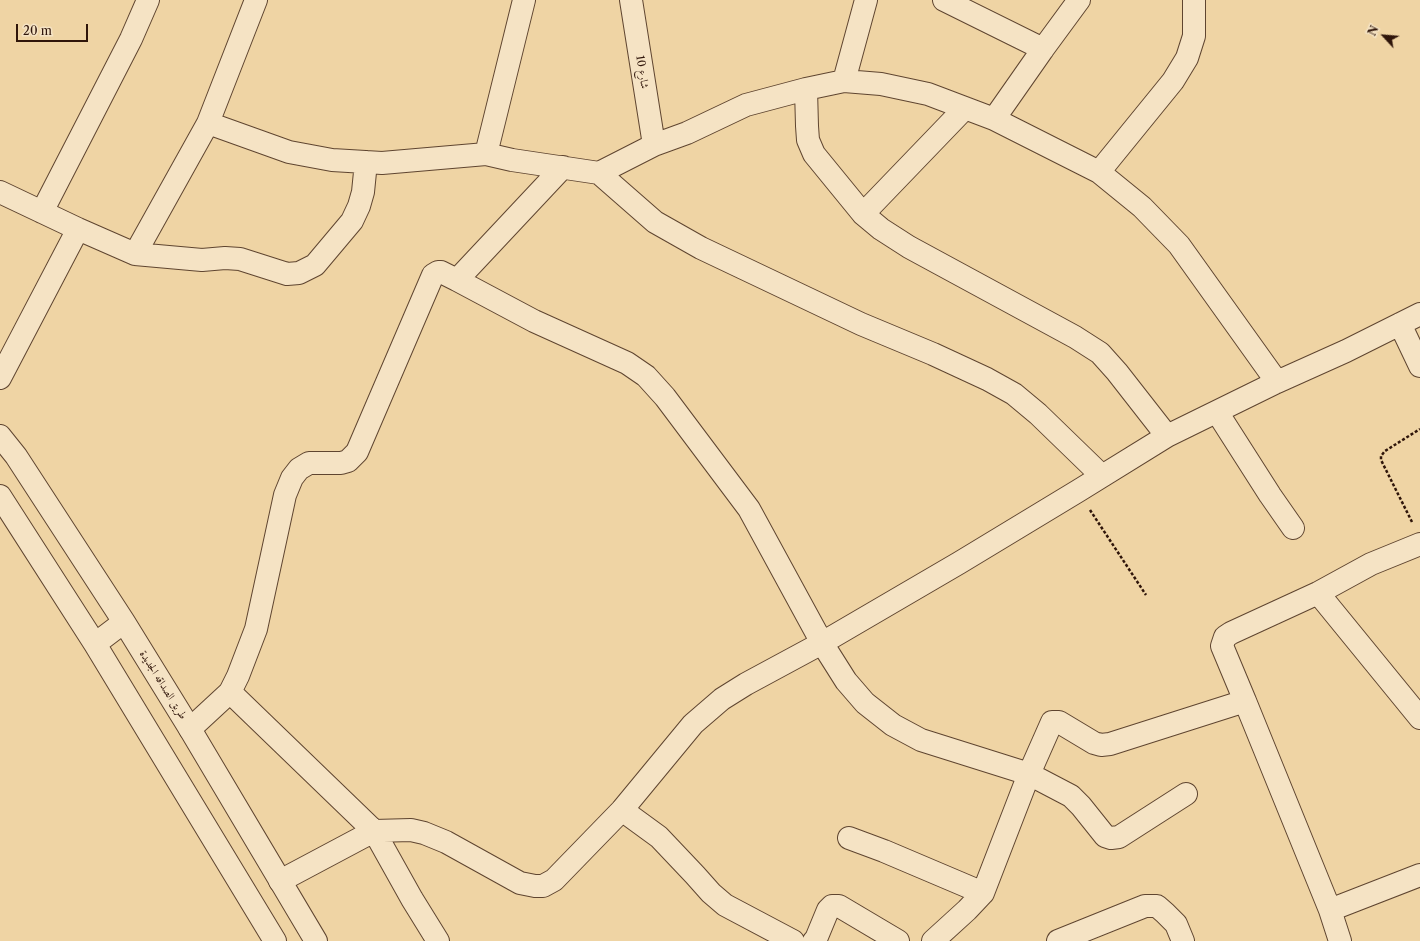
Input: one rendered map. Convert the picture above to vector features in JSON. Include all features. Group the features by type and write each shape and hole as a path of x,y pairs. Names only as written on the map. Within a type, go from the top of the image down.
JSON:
{"street":[{"path":"42,212 131,39 148,0"},
{"path":"135,254 208,123 256,0"},
{"path":"486,154 524,0"},
{"name":"شارع 10","path":"631,0 654,145"},
{"path":"844,81 866,0"},
{"path":"944,0 1042,49"},
{"path":"994,119 1042,49 1079,0"},
{"path":"1099,172 1174,81 1187,58 1194,36 1194,0"},
{"path":"599,173 654,145 687,133 746,105 806,89 844,81 881,84 928,94 994,119 1099,172 1142,207 1178,245 1277,382"},
{"path":"806,89 806,126 808,140 814,154 863,214 881,229 909,247 1075,337 1100,353 1117,372 1167,436"},
{"path":"863,214 965,108"},
{"path":"208,123 289,152 332,160 382,163 486,154 599,173 655,222 701,248 861,324 933,354 987,379 1014,394 1038,414 1102,476"},
{"path":"0,192 135,254 202,260 225,258 240,260 287,274 299,273 315,265 352,221 360,206 366,162"},
{"path":"457,280 563,167"},
{"path":"0,378 78,229"},
{"path":"190,730 230,692 238,676 256,628 285,494 292,478 299,469 309,463 341,463 348,461 357,452 433,275 441,272 534,321 627,363 646,376 665,397 749,509 822,643 846,681 865,704 893,725 921,740 1029,774 1071,796 1105,836 1111,838 1119,837 1186,794"},
{"path":"249,897 374,831 411,830 424,833 446,842 520,883 544,886 554,880 622,810 693,724 722,699 746,684 822,643 1078,491 1167,436 1420,314"},
{"path":"1400,324 1420,366"},
{"path":"1217,412 1293,528"},
{"name":"طريق الصداقه الجديدة","path":"0,436 16,456 124,622 316,941"},
{"path":"0,496 95,644 275,941"},
{"path":"1340,941 1330,910 1222,646 1225,638 1231,633 1318,593 1371,564 1420,544"},
{"path":"1318,593 1420,718"},
{"path":"95,644 124,622"},
{"path":"230,692 374,831 412,899 438,941"},
{"path":"933,941 983,893 1029,774 1052,722 1059,722 1094,743 1101,745 1110,744 1245,701"},
{"path":"622,810 659,837 711,893 725,905 792,941"},
{"path":"849,838 884,851 983,893"},
{"path":"1330,910 1420,875"},
{"path":"814,941 828,910 832,906 839,906 898,941"},
{"path":"1058,941 1145,906 1157,906 1176,924 1182,941"}],"path":[{"path":"1413,523 1381,460 1381,456 1385,451 1420,429"},
{"path":"1078,491 1146,595"}]}
